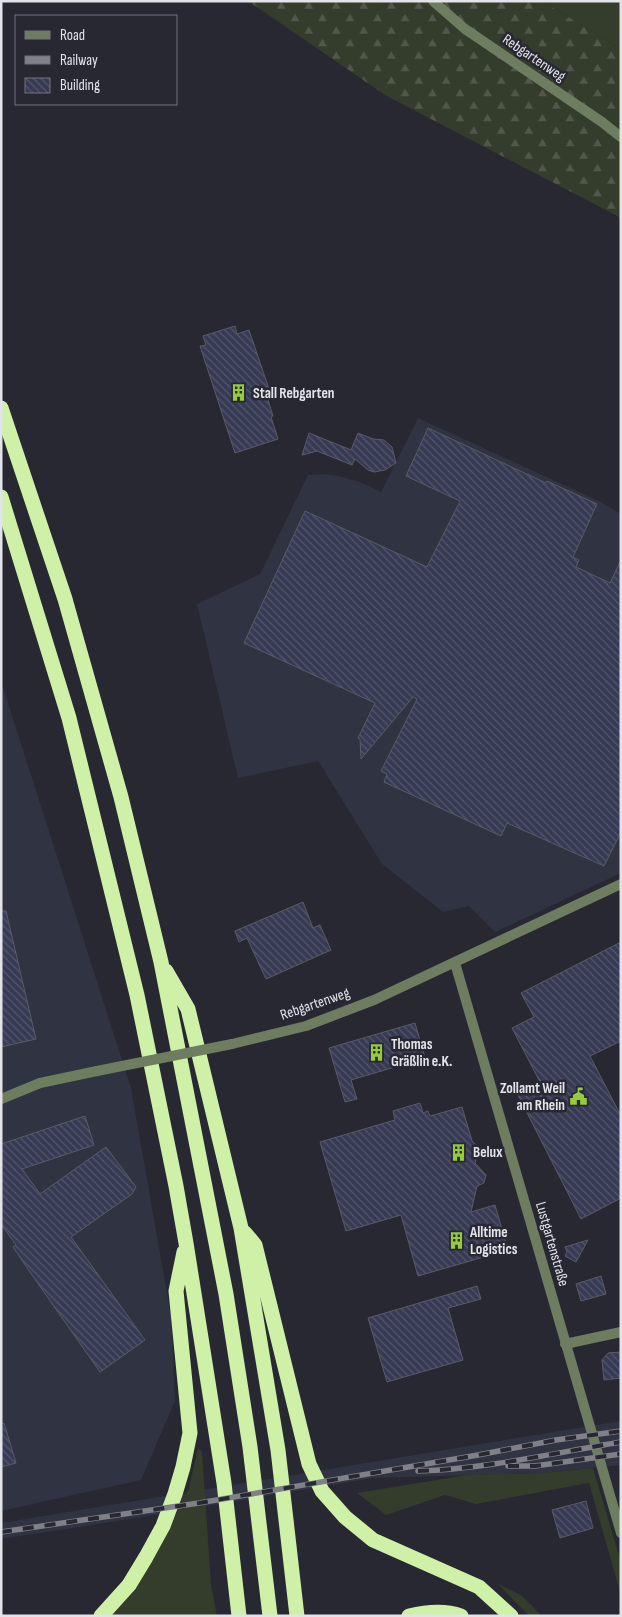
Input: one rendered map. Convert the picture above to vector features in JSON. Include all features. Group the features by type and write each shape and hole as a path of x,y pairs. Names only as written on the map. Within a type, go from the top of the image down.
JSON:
{"highway":[{"path":"1,408 65,599 121,797 161,962 226,1294 250,1447 270,1616"},
{"path":"1,497 69,718 102,846 137,995 186,1243 224,1483 239,1616"},
{"path":"161,962 188,1009 241,1228 278,1450 297,1616"},
{"path":"241,1228 254,1245 309,1464 322,1491 345,1517 373,1540 479,1587 511,1616"},
{"path":"101,1616 129,1585 146,1557 163,1526 183,1467 190,1433 176,1291 186,1243"},
{"path":"409,1616 427,1612 441,1612 461,1616"}],"street":[{"name":"Rebgartenweg","path":"433,1 465,29 602,122 621,137"},
{"name":"Rebgartenweg","path":"1,1099 40,1083 232,1044 306,1026 374,1000 621,884"},
{"name":"Lustgartenstraße","path":"455,963 621,1533"},
{"path":"565,1344 621,1332"}],"shaded area":[{"path":"418,418 599,501 621,514 621,873 495,932 469,906 443,912 382,864 318,761 238,778 197,604 260,574 308,475 339,476 360,482 381,492"},
{"path":"1,681 131,1088 171,1316 175,1401 141,1480 1,1511"},
{"path":"621,1421 621,1465 542,1473 373,1478 1,1539 1,1523"}],"green space":[{"path":"248,1 542,1 621,49 621,218 385,95"},
{"path":"542,1 621,1 621,49"},
{"path":"198,1448 202,1452 211,1584 217,1616 109,1616 160,1547 189,1488"},
{"path":"593,1468 621,1562 621,1595 589,1483 476,1504 445,1495 386,1515 357,1493 467,1475 542,1473"},
{"path":"498,1584 521,1595 542,1616 529,1616"}],"building":[{"name":"Stall Rebgarten","path":"235,326 237,334 249,330 272,398 268,400 278,439 235,453 200,346 206,345 203,336"},
{"path":"428,428 546,483 547,481 597,504 573,557 579,560 576,567 610,583 621,560 621,832 604,866 507,823 501,836 384,782 387,774 381,771 417,699 413,697 361,759 360,739 358,738 375,703 244,643 305,511 427,567 460,501 406,476"},
{"path":"309,433 351,450 358,433 373,439 384,440 392,447 396,463 385,470 374,472 368,470 355,459 352,465 317,451 302,455"},
{"path":"303,902 313,928 320,925 331,950 266,979 247,938 239,942 235,931"},
{"path":"1,911 6,911 36,1039 1,1047"},
{"path":"621,942 621,1041 590,1056 621,1116 621,1198 581,1219 517,1093 540,1082 512,1028 534,1017 521,993"},
{"name":"Thomas Gräßlin e.K.","path":"415,1023 425,1058 351,1080 357,1099 345,1102 329,1048"},
{"path":"420,1103 423,1113 428,1111 430,1116 462,1107 472,1141 479,1148 475,1163 486,1175 484,1183 477,1186 471,1212 495,1205 508,1250 418,1276 401,1215 346,1231 320,1142 395,1120 393,1111"},
{"path":"85,1116 94,1145 22,1169 40,1194 106,1147 136,1187 132,1194 71,1237 145,1340 100,1372 13,1247 16,1245 1,1224 1,1144"},
{"path":"588,1240 576,1262 565,1256 567,1252 565,1247"},
{"path":"601,1276 606,1294 581,1301 576,1284"},
{"path":"477,1286 481,1299 448,1308 463,1360 387,1382 368,1318"},
{"path":"621,1352 621,1378 604,1380 602,1360 608,1353"},
{"path":"4,1423 16,1463 1,1467 1,1424"},
{"path":"586,1501 593,1528 560,1538 552,1510"}],"railway":[{"path":"1,1532 199,1503 556,1440 621,1431"},
{"path":"418,1471 494,1464 621,1442"},
{"path":"508,1466 535,1466 621,1454"}],"place":[{"name":"Stall Rebgarten","path":"239,393"},
{"name":"Thomas Gräßlin e.K.","path":"377,1053"},
{"name":"Zollamt Weil am Rhein","path":"579,1097"},
{"name":"Belux","path":"459,1152"},
{"name":"Alltime Logistics","path":"456,1241"}]}
